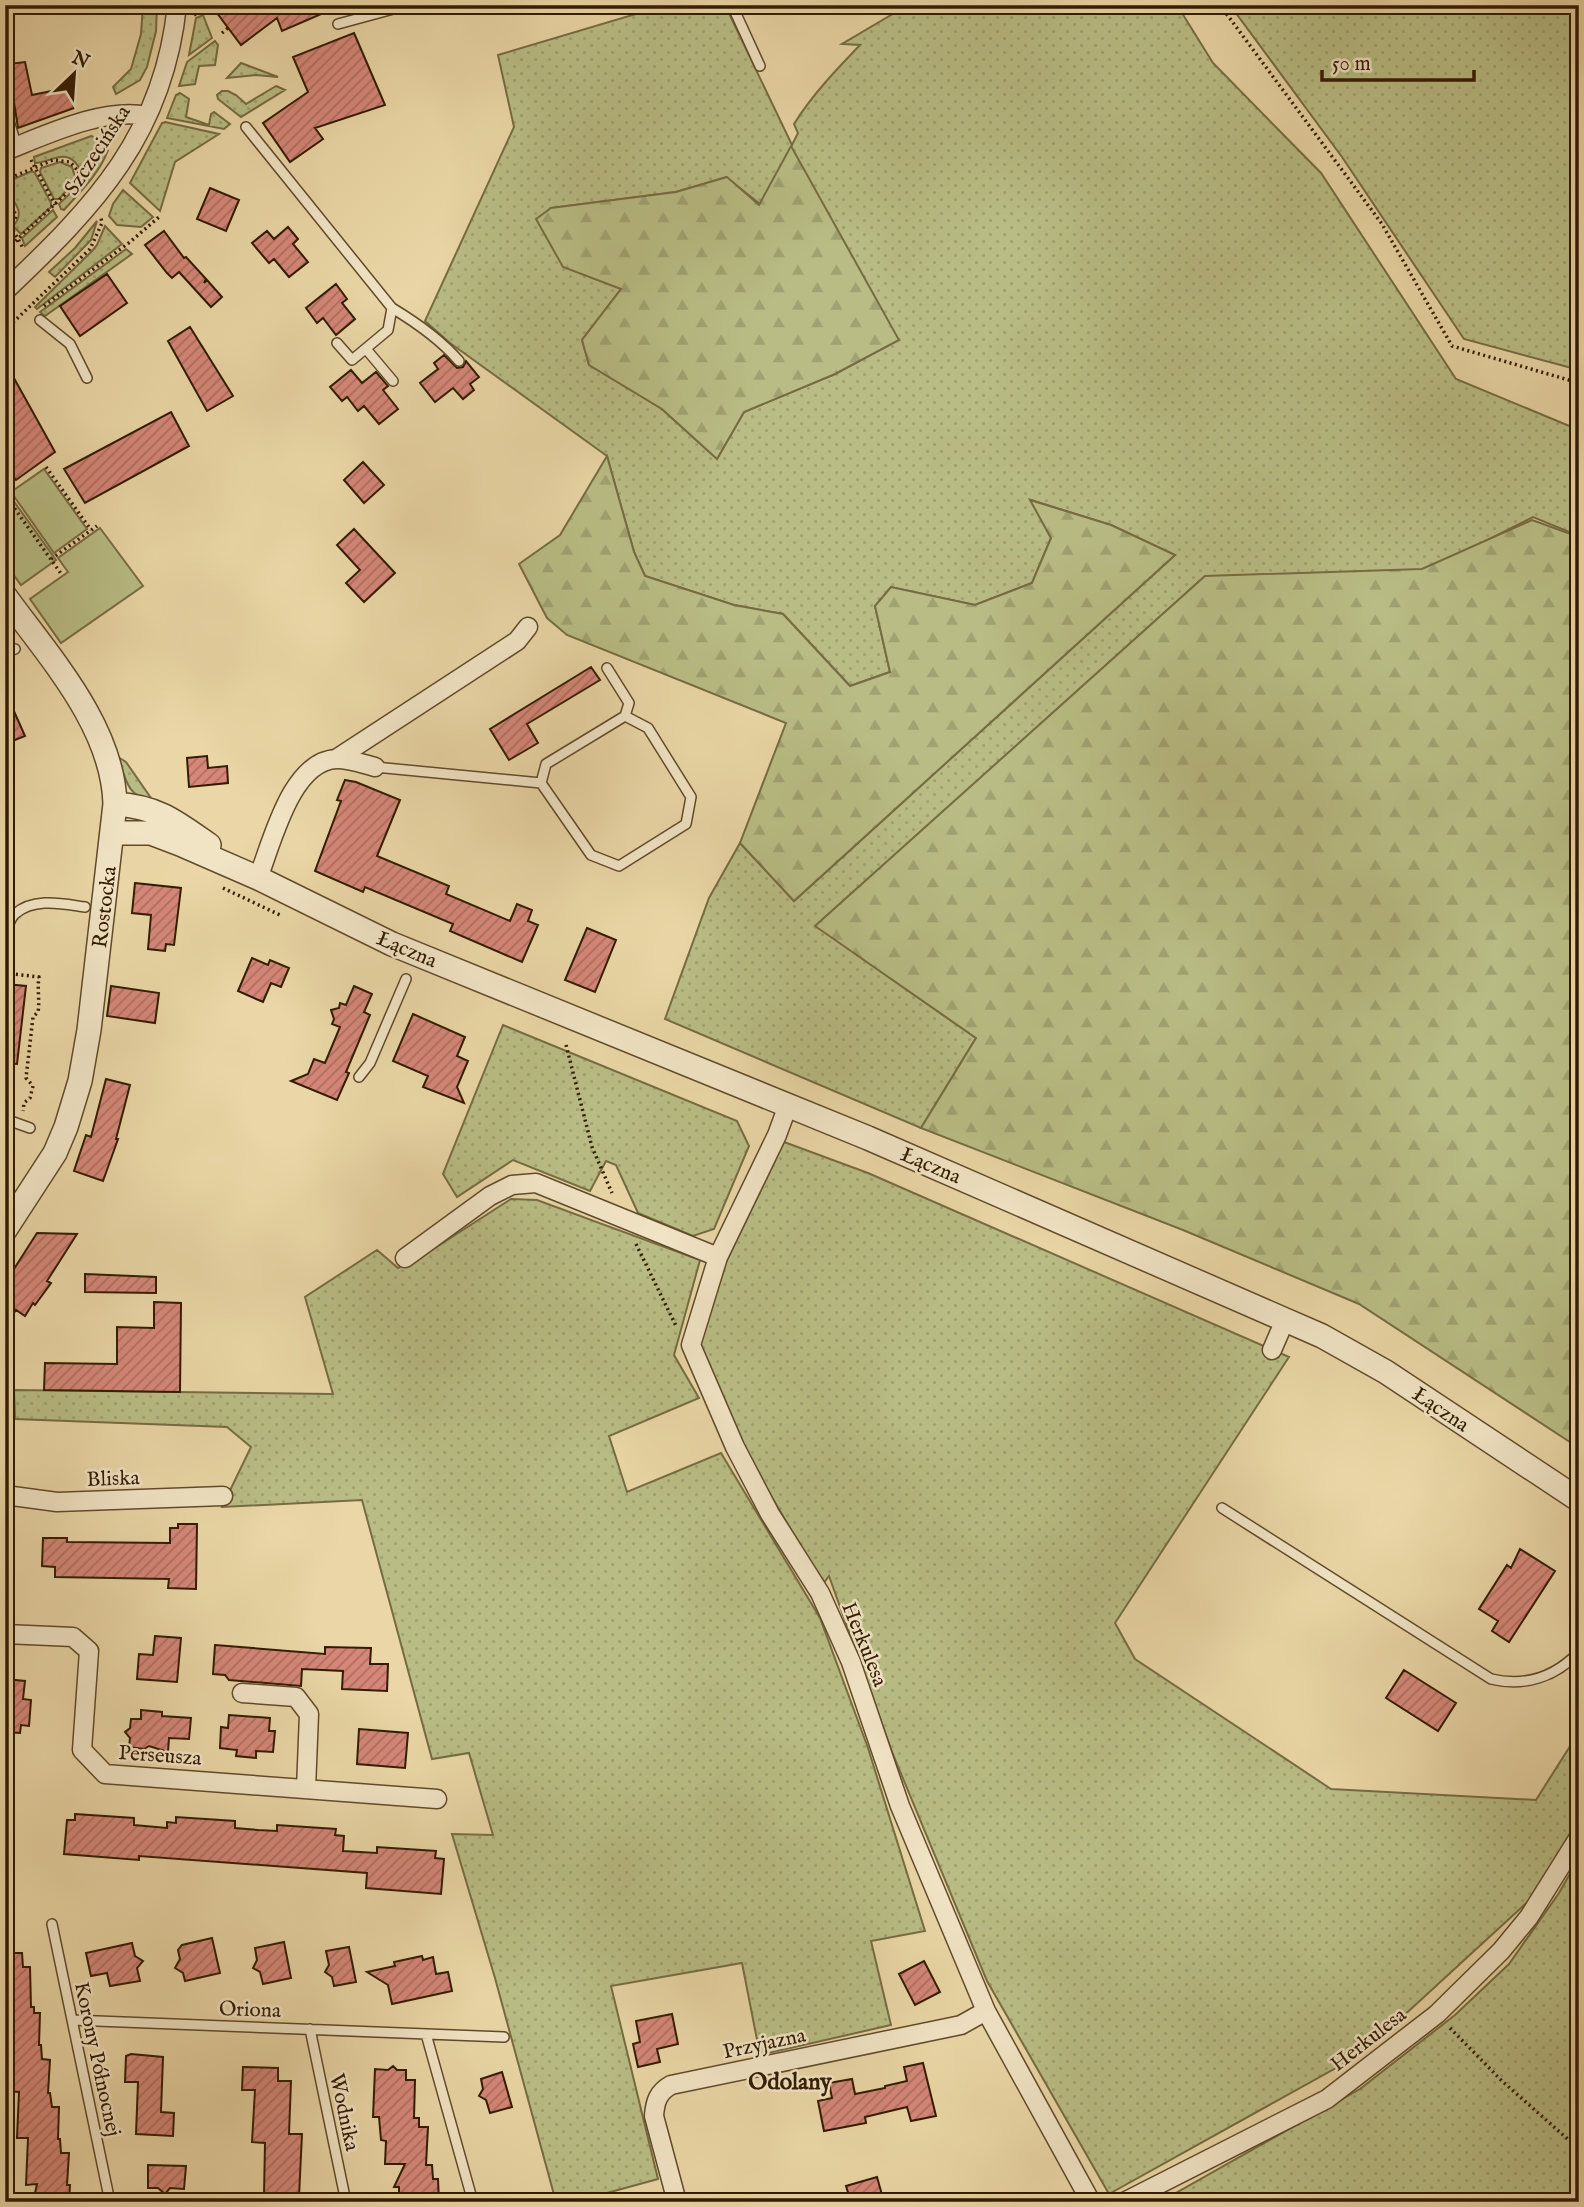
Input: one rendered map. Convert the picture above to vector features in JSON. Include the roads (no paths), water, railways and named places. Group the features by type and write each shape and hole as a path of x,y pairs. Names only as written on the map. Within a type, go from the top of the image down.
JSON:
{"street":[{"name":"Szczecińska","path":"5,291 62,237 99,195 118,168 147,116 168,64 184,10"},
{"path":"17,151 90,121 129,112 147,116"},
{"name":"Rostocka","path":"5,1230 55,1153 77,1093 89,1030 115,804 111,768 96,729 72,691 9,608"},
{"path":"258,878 296,784 313,767 337,759 517,641 528,627"},
{"path":"337,759 375,767"},
{"name":"Łączna","path":"115,804 146,807 162,814 258,878"},
{"name":"Łączna","path":"112,832 161,836 258,878 381,939 958,1176 1322,1336 1373,1364 1579,1500"},
{"name":"Herkulesa","path":"788,1105 718,1256 691,1345 736,1447 770,1514 820,1593 850,1662 900,1807 986,2011 1091,2202"},
{"path":"405,1258 490,1196 512,1185 536,1184 718,1256"},
{"path":"1272,1350 1285,1320"},
{"name":"Bliska","path":"5,1495 57,1502 223,1496"},
{"name":"Perseusza","path":"5,1634 73,1637 89,1651 82,1750 105,1774 437,1799"},
{"path":"242,1693 296,1697 309,1714 306,1789"},
{"name":"Herkulesa","path":"1124,2202 1328,2099 1437,2014 1501,1951 1529,1917 1579,1837"},
{"name":"Przyjazna","path":"677,2202 654,2116 655,2104 663,2090 671,2085 961,2025 986,2011"}],"lane":[{"path":"338,24 408,5"},
{"path":"732,5 760,66"},
{"path":"5,108 17,151"},
{"path":"246,127 392,308 419,324 459,361"},
{"path":"337,343 352,360 388,330 392,308"},
{"path":"37,316 70,344 87,378"},
{"path":"366,349 393,381"},
{"path":"5,653 15,649"},
{"path":"607,668 629,704 625,716 546,764 541,782 591,855 619,866 686,824 691,797 648,728 625,716"},
{"path":"375,767 541,782"},
{"path":"5,933 9,916 40,904 52,902 85,906"},
{"path":"359,1077 370,1063 406,979"},
{"path":"5,1119 26,1126"},
{"path":"1222,1508 1491,1679 1510,1683 1529,1682 1565,1665 1579,1652"},
{"name":"Korony Północnej","path":"52,1924 110,2202"},
{"name":"Oriona","path":"72,2020 504,2037"},
{"name":"Wodnika","path":"310,2029 346,2202"},
{"path":"426,2034 473,2202"}],"district":[{"name":"Odolany","path":"790,2081"}]}
